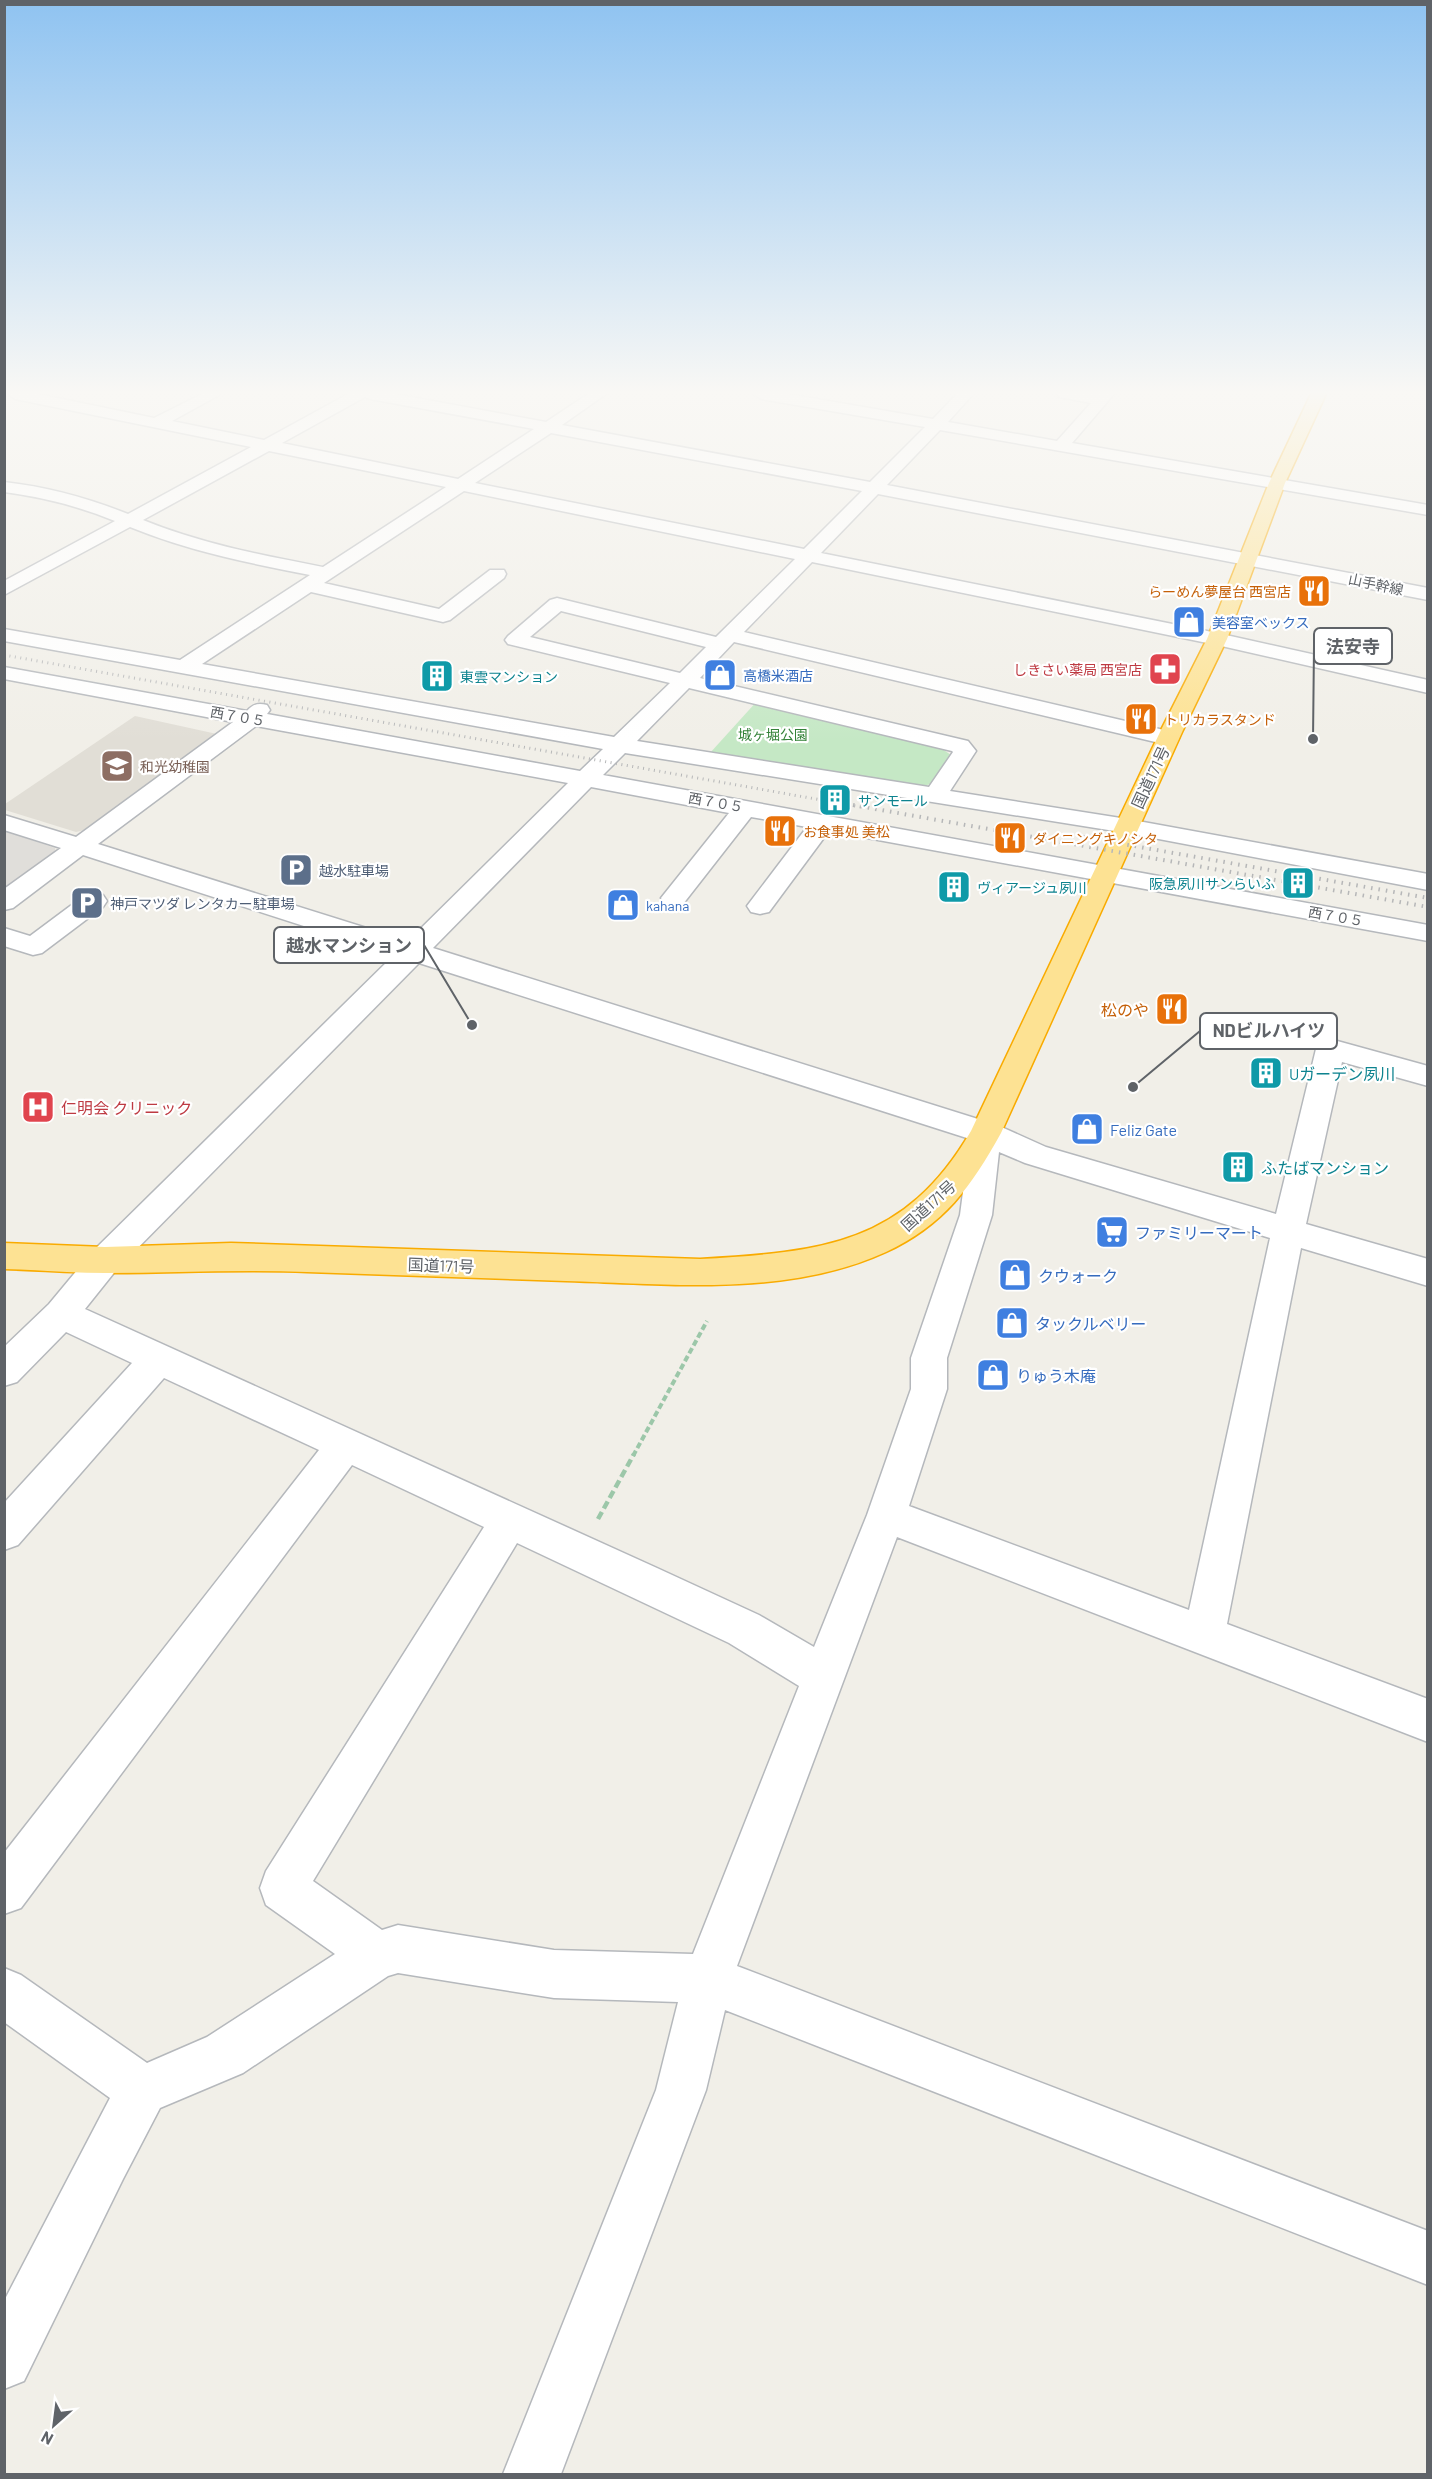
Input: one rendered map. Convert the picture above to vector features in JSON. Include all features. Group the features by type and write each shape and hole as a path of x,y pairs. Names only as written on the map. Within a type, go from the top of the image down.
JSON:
{"highway":[{"name":"国道171号","path":"4,1256 105,1260 231,1256 700,1272 757,1269 819,1261 862,1250 906,1226 932,1207 958,1179 986,1133 1168,738 1217,639 1267,510"}],"street":[{"path":"103,510 179,541 215,551 235,553 326,573"},
{"path":"4,589 149,510"},
{"path":"185,666 421,510"},
{"path":"577,510 1217,639 1428,687"},
{"path":"4,1371 61,1314 105,1260 686,679 852,510"},
{"name":"山手幹線","path":"990,510 1428,594"},
{"path":"308,585 443,616 497,574"},
{"path":"934,795 965,751 960,747 686,679 515,640 557,604 1168,738"},
{"path":"4,635 619,745 1127,826 1428,882"},
{"name":"西７０５","path":"4,673 1428,933"},
{"path":"4,902 251,719 282,685"},
{"path":"674,898 745,808"},
{"path":"4,822 986,1133 1036,1155 1428,1273"},
{"path":"760,906 824,822"},
{"path":"4,936 33,947 94,901"},
{"path":"1204,1634 1288,1231 1330,1049 1428,1076"},
{"path":"532,2475 681,2090 708,1979 886,1515 929,1389 929,1358 976,1215 986,1133"},
{"path":"61,1314 344,1446 580,1551 744,1629 823,1676"},
{"path":"4,1532 159,1358"},
{"path":"4,1891 344,1446"},
{"path":"886,1515 1428,1721"},
{"path":"377,1954 283,1888 509,1521"},
{"path":"4,2361 104,2160 142,2090 225,2055 377,1954 398,1950 554,1974 708,1979 1428,2258"},
{"path":"4,1992 142,2090"}],"path":[{"path":"580,1551 707,1321"}],"shaded area":[{"name":"和光幼稚園","path":"135,716 217,734 85,830 76,832 5,810 5,804"},
{"path":"5,831 55,848 56,856 5,893"}],"green space":[{"name":"城ヶ堀公園","path":"758,700 935,744 951,755 931,784 911,789 710,753"}],"railway":[{"path":"4,655 861,807"},
{"path":"853,805 1428,907"},
{"path":"1083,837 1428,898"}],"place":[{"name":"らーめん夢屋台 西宮店","path":"1314,591"},
{"name":"美容室ベックス","path":"1189,622"},
{"name":"しきさい薬局 西宮店","path":"1165,669"},
{"name":"高橋米酒店","path":"720,675"},
{"name":"東雲マンション","path":"437,676"},
{"name":"トリカラスタンド","path":"1141,719"},
{"name":"法安寺","path":"1313,739"},
{"name":"和光幼稚園","path":"117,766"},
{"name":"サンモール","path":"835,800"},
{"name":"お食事処 美松","path":"780,831"},
{"name":"ダイニングキノシタ","path":"1010,838"},
{"name":"越水駐車場","path":"296,870"},
{"name":"阪急夙川サンらいふ","path":"1298,883"},
{"name":"ヴィアージュ夙川","path":"954,887"},
{"name":"神戸マツダ レンタカー駐車場","path":"87,903"},
{"name":"kahana","path":"623,905"},
{"name":"松のや","path":"1172,1009"},
{"name":"越水マンション","path":"472,1025"},
{"name":"Uガーデン夙川","path":"1266,1073"},
{"name":"NDビルハイツ","path":"1133,1087"},
{"name":"仁明会 クリニック","path":"38,1107"},
{"name":"Feliz Gate","path":"1087,1129"},
{"name":"ふたばマンション","path":"1238,1167"},
{"name":"ファミリーマート","path":"1112,1232"},
{"name":"クウォーク","path":"1015,1275"},
{"name":"タックルベリー","path":"1012,1323"},
{"name":"りゅう木庵","path":"993,1375"}]}
